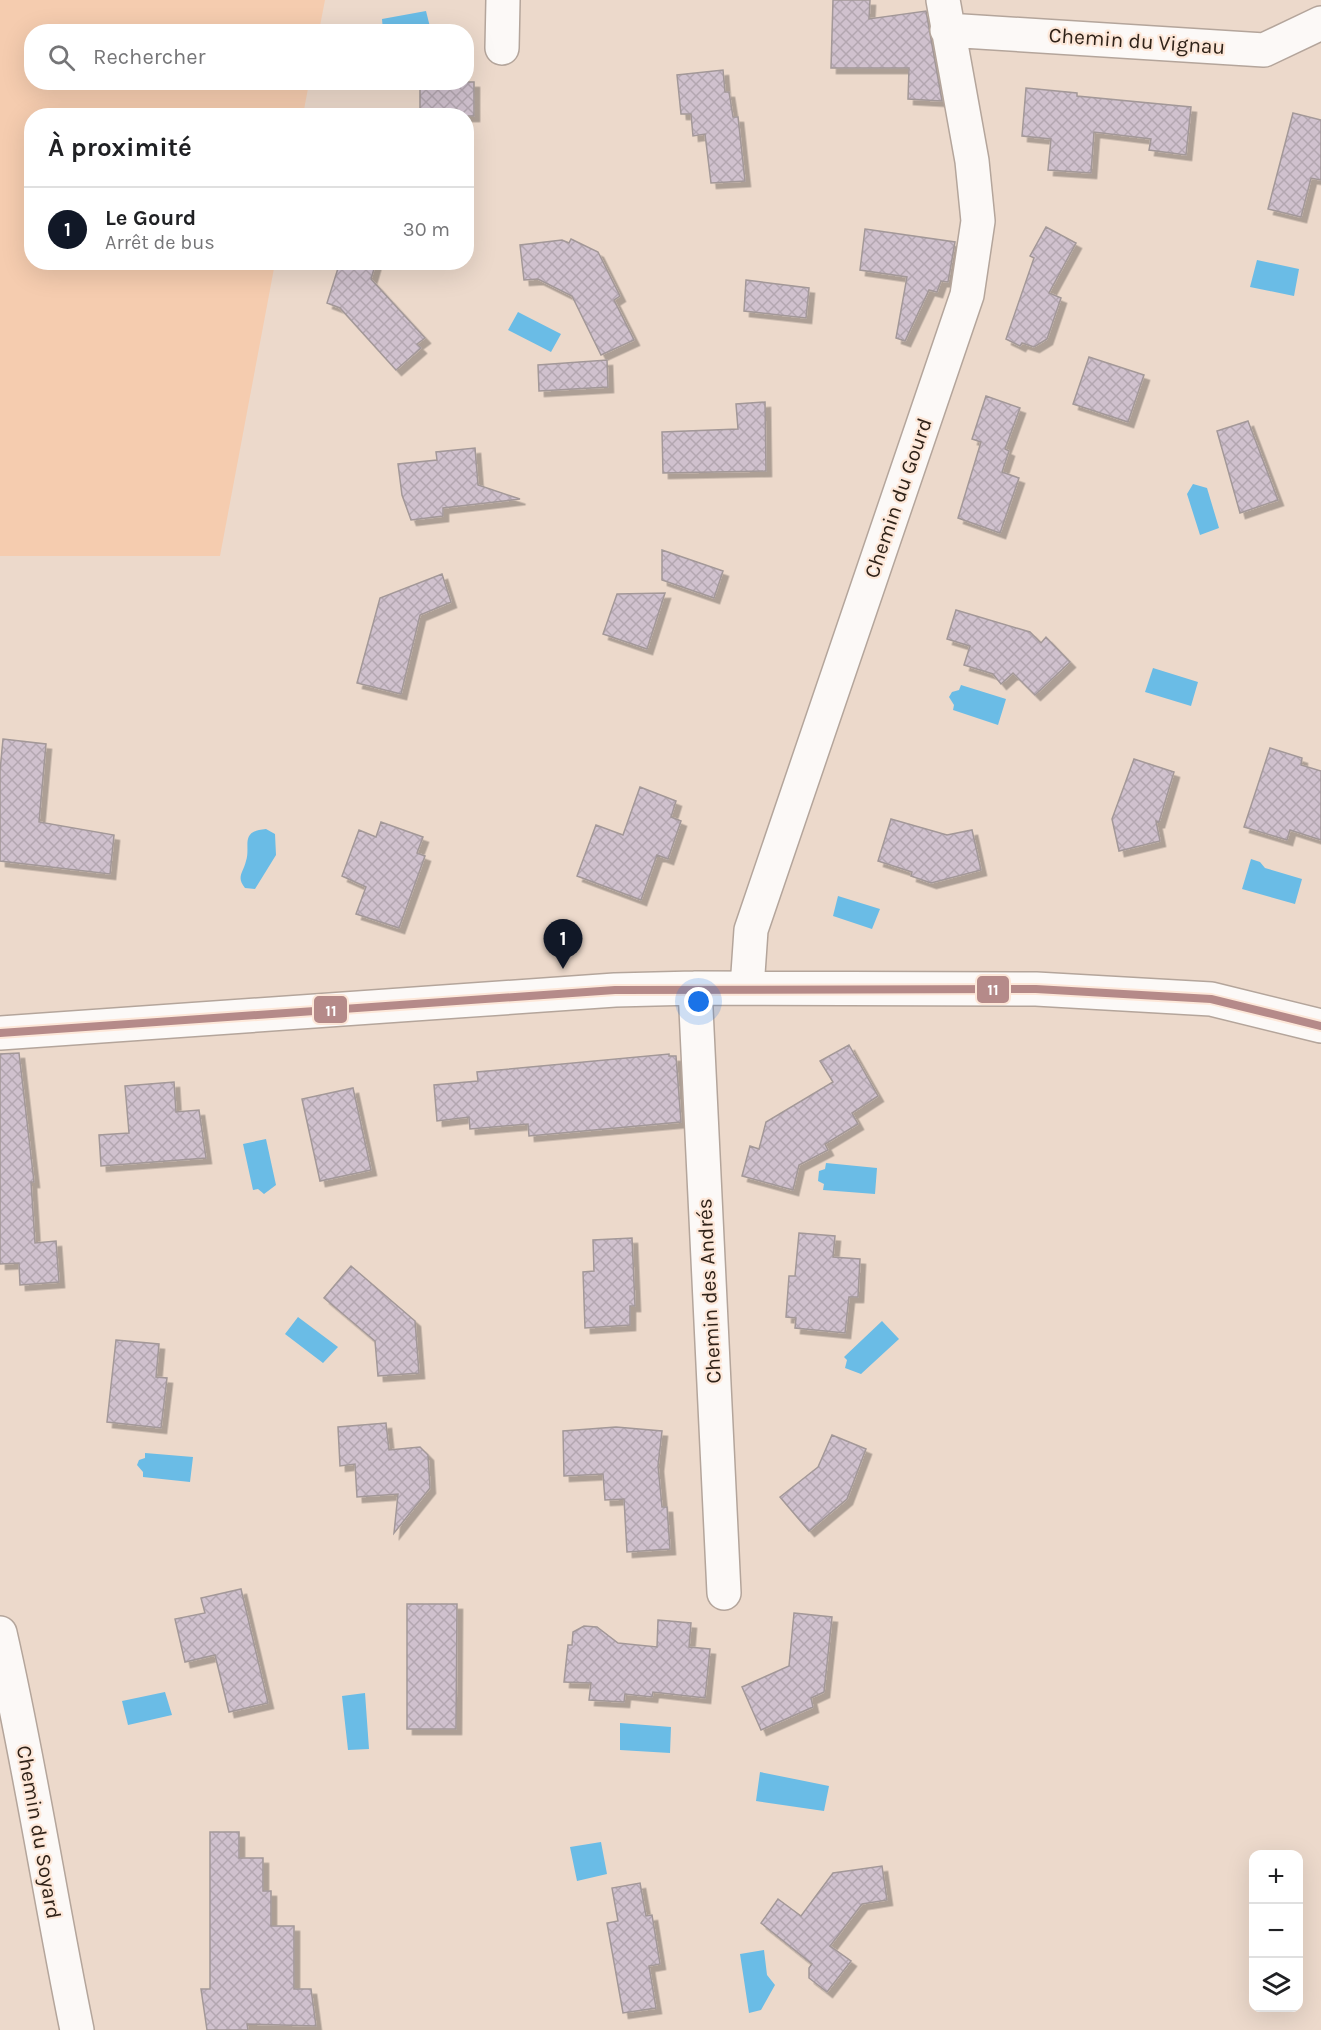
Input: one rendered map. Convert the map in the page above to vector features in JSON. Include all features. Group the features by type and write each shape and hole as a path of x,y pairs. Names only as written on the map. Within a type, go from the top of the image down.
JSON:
{"street":[{"path":"502,48 503,0"},
{"name":"Chemin du Vignau","path":"945,15 1264,50 1321,23"},
{"name":"Chemin du Gourd","path":"747,988 752,930 967,295 978,221 972,161 945,15"},
{"path":"0,1033 603,991 695,988 1036,989 1211,999 1321,1026"},
{"name":"Chemin des Andrés","path":"695,988 724,1593"},
{"name":"Chemin du Soyard","path":"0,1633 77,2030"}],"shaded area":[{"path":"0,0 325,0 320,24 24,24 24,90 308,90 304,108 24,108 24,270 274,270 220,556 0,556"}],"water":[{"path":"426,11 429,24 382,24 382,19"},
{"path":"1257,260 1299,269 1294,296 1250,287"},
{"path":"518,312 561,334 551,352 508,330"},
{"path":"1193,484 1207,488 1219,528 1200,535 1187,494"},
{"path":"1153,668 1198,682 1191,706 1145,692"},
{"path":"961,685 1006,699 998,725 953,710 954,705 949,697 952,692 959,690"},
{"path":"266,829 275,834 276,855 255,889 245,888 241,878 249,836 258,830"},
{"path":"1251,859 1260,862 1265,868 1302,879 1295,904 1242,889"},
{"path":"838,896 880,909 872,929 833,916"},
{"path":"266,1139 276,1185 264,1194 258,1189 253,1190 243,1144"},
{"path":"826,1163 877,1168 875,1194 823,1190 824,1184 818,1181 819,1171 825,1169"},
{"path":"298,1317 338,1347 323,1363 285,1334"},
{"path":"882,1321 899,1339 861,1374 845,1368 847,1360 844,1357"},
{"path":"145,1453 193,1457 190,1482 143,1477 143,1472 137,1465 139,1460 145,1458"},
{"path":"165,1692 172,1715 128,1725 122,1701"},
{"path":"365,1693 369,1749 348,1750 342,1696"},
{"path":"620,1723 671,1727 670,1753 620,1750"},
{"path":"760,1772 829,1786 824,1811 756,1801"},
{"path":"601,1842 607,1874 577,1881 570,1847"},
{"path":"764,1950 767,1975 775,1985 761,2010 749,2013 740,1954"}],"building":[{"path":"833,0 870,0 869,19 926,11 942,101 908,99 909,68 831,68"},
{"path":"723,70 725,92 729,92 733,117 738,117 745,181 711,183 705,134 693,136 691,114 681,114 677,75"},
{"path":"1026,88 1077,93 1077,96 1191,107 1186,155 1149,150 1151,139 1094,132 1091,173 1048,170 1051,139 1022,136"},
{"path":"420,90 474,90 474,108 420,108"},
{"path":"1293,113 1321,120 1321,180 1311,178 1301,217 1268,209"},
{"path":"1046,227 1076,243 1049,293 1061,298 1047,339 1034,347 1022,343 1020,346 1006,339 1034,258 1030,256"},
{"path":"865,229 955,242 948,282 941,281 937,292 929,290 905,341 896,338 907,277 860,270"},
{"path":"571,239 598,252 620,296 614,300 634,340 601,355 572,296 538,279 524,280 520,245 562,240 569,243"},
{"path":"337,270 374,270 371,279 425,338 417,344 421,348 396,370 340,308 327,303"},
{"path":"746,280 809,288 806,318 744,311"},
{"path":"1089,357 1144,375 1128,422 1073,404"},
{"path":"607,360 608,387 539,391 538,365"},
{"path":"986,396 1020,408 1005,449 1009,451 1002,472 1019,478 1000,533 958,518 981,442 972,439"},
{"path":"765,402 766,471 663,473 662,432 738,429 736,404"},
{"path":"1248,421 1278,500 1240,513 1217,431"},
{"path":"475,448 478,485 520,499 443,508 443,516 411,520 402,495 398,464 437,460 436,452"},
{"path":"662,550 723,571 714,598 662,580"},
{"path":"442,574 451,602 420,615 401,694 357,683 380,598"},
{"path":"665,593 647,649 603,634 617,594"},
{"path":"956,610 1030,632 1041,643 1046,637 1070,662 1035,695 1013,673 1001,684 993,674 964,665 970,646 947,639"},
{"path":"3,739 46,744 39,822 114,835 110,874 0,861 0,771"},
{"path":"1270,748 1302,758 1301,765 1321,771 1321,840 1290,830 1287,840 1244,827"},
{"path":"1134,759 1174,772 1159,822 1156,821 1160,841 1119,851 1112,819"},
{"path":"640,787 676,801 671,817 681,821 668,859 657,855 641,900 577,876 596,825 623,835"},
{"path":"891,819 947,835 972,830 981,870 931,883 911,876 912,872 878,861"},
{"path":"381,822 423,837 417,853 425,856 399,928 356,914 366,887 342,876 359,830 376,837"},
{"path":"849,1045 878,1096 852,1113 858,1124 825,1144 828,1150 799,1165 793,1190 742,1176 750,1146 759,1149 766,1122 833,1082 820,1061"},
{"path":"19,1053 34,1182 31,1182 35,1243 56,1241 59,1282 20,1285 19,1263 0,1264 0,1054"},
{"path":"669,1054 669,1056 676,1056 681,1122 529,1136 528,1124 470,1129 469,1117 437,1121 434,1085 478,1081 477,1072"},
{"path":"174,1082 176,1112 199,1110 206,1158 101,1166 99,1135 129,1133 125,1086"},
{"path":"353,1088 371,1170 320,1181 302,1099"},
{"path":"799,1233 835,1236 833,1257 860,1259 858,1297 849,1297 845,1333 795,1328 796,1318 786,1317 789,1276 795,1276"},
{"path":"632,1238 635,1306 630,1306 630,1325 585,1328 583,1272 594,1271 593,1240"},
{"path":"351,1266 415,1321 419,1373 378,1376 375,1341 324,1298"},
{"path":"116,1340 159,1344 156,1377 167,1378 161,1428 107,1422"},
{"path":"386,1423 389,1450 420,1447 428,1455 430,1488 394,1533 398,1494 357,1497 355,1464 340,1466 338,1427"},
{"path":"616,1427 662,1431 658,1466 662,1507 667,1507 670,1549 627,1552 624,1499 605,1500 603,1474 564,1476 563,1431"},
{"path":"832,1435 866,1449 847,1499 809,1531 780,1497 818,1467"},
{"path":"241,1589 268,1703 229,1712 215,1655 185,1662 175,1619 205,1613 201,1598"},
{"path":"407,1604 457,1604 456,1729 407,1729"},
{"path":"794,1613 832,1617 824,1692 811,1698 813,1707 761,1730 742,1687 789,1666"},
{"path":"658,1620 691,1623 689,1647 710,1649 705,1698 653,1692 652,1697 625,1694 624,1702 589,1700 591,1683 564,1682 568,1645 572,1645 573,1632 584,1626 597,1627 618,1643 657,1647"},
{"path":"210,1832 239,1832 239,1858 263,1858 263,1891 271,1891 271,1926 294,1926 294,1989 311,1989 316,2026 247,2024 248,2030 207,2030 201,1989 210,1989"},
{"path":"882,1866 887,1900 862,1904 830,1946 851,1961 827,1992 809,1978 809,1968 812,1964 761,1923 778,1899 801,1916 833,1873"},
{"path":"640,1883 646,1916 652,1915 660,1964 649,1966 656,2008 623,2013 607,1923 618,1921 612,1888"}],"transit line":[{"name":"11","path":"0,1033 615,990 1036,989 1211,999 1321,1026"}],"place":[{"name":"Le Gourd","path":"563,969"}]}
